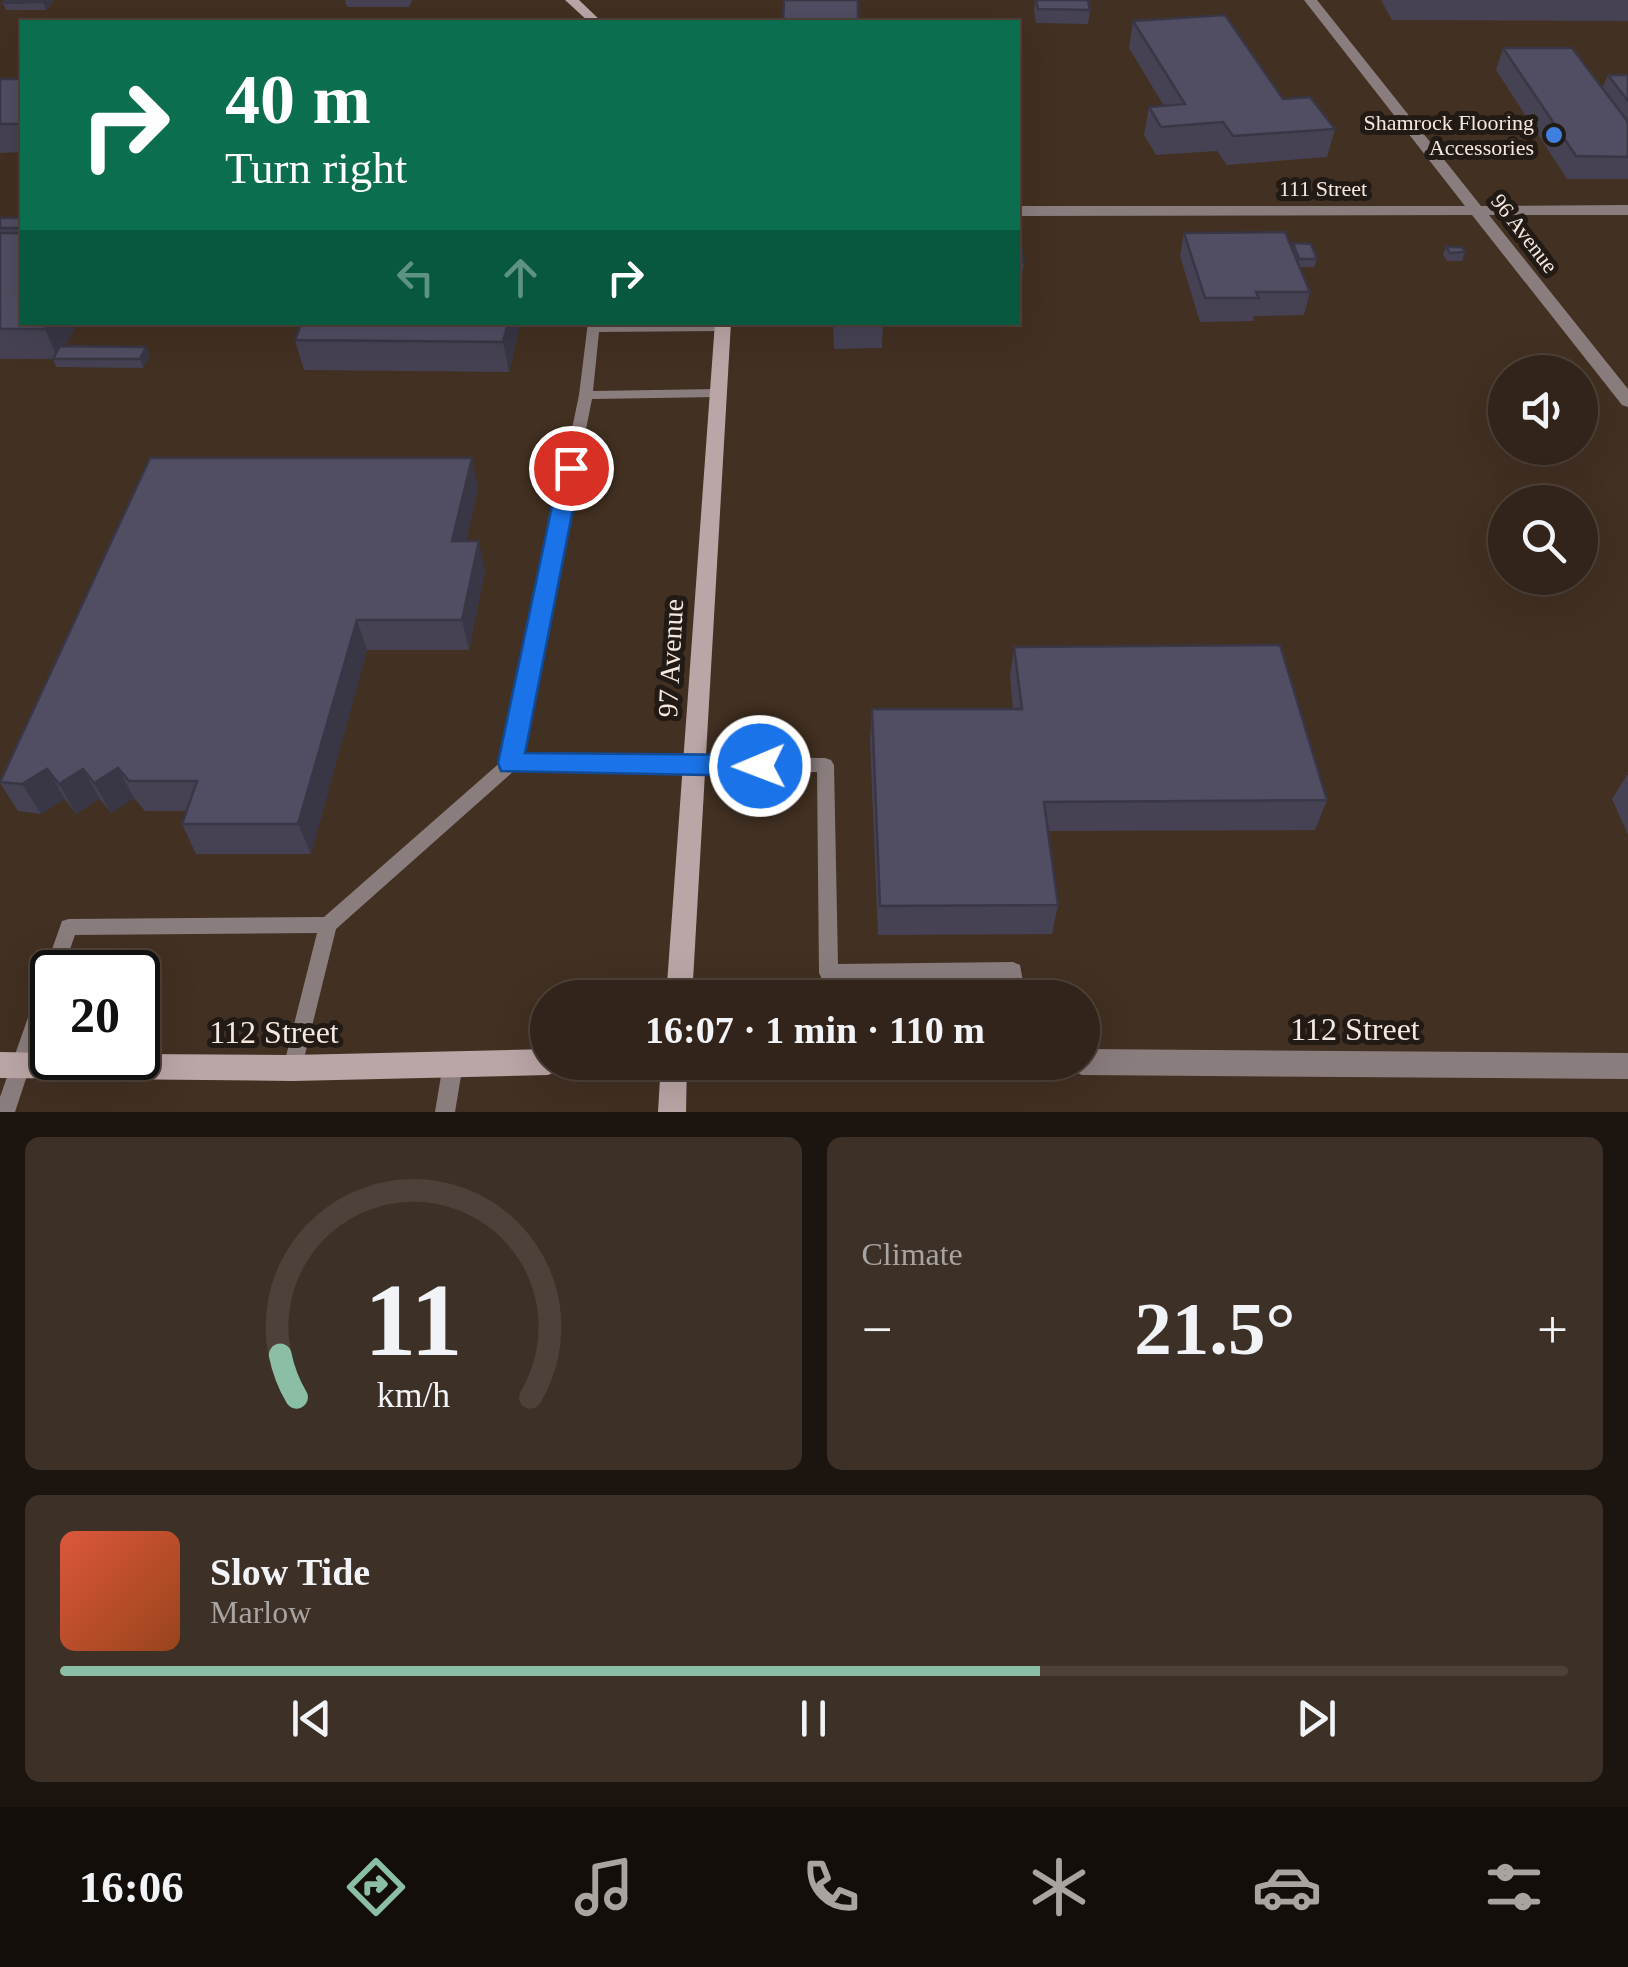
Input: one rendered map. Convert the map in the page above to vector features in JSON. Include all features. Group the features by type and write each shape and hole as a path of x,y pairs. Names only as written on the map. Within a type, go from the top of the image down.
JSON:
{"street":[{"path":"572,0 594,20"},
{"name":"96 Avenue","path":"1310,0 1628,401"},
{"name":"111 Street","path":"1020,211 1628,210"},
{"name":"97 Avenue","path":"680,980 722,325"},
{"name":"112 Street","path":"10,1065 293,1068 530,1062"},
{"name":"112 Street","path":"1100,1062 1628,1066"},
{"path":"672,1112 673,1080"}],"lane":[{"path":"293,1068 328,925 510,763 586,394 594,326 658,325"},
{"path":"586,394 718,393"},
{"path":"510,763 825,765 830,973 1013,971 1014,980"},
{"path":"61,950 68,928 328,925"},
{"path":"5,1112 10,1065 30,1022"},
{"path":"445,1112 453,1064"}],"building":[{"path":"6,0 45,0 3,3"},
{"path":"784,0 858,0 858,20 783,20"},
{"path":"1036,0 1088,0 1090,10 1038,9"},
{"path":"1225,15 1283,99 1310,97 1335,129 1233,136 1223,122 1161,127 1149,107 1185,104 1133,21"},
{"path":"1503,48 1572,48 1628,122 1628,157 1576,156"},
{"path":"1608,75 1628,75 1628,101"},
{"path":"0,79 20,79 20,124 0,124"},
{"path":"0,218 20,218 20,228 0,228"},
{"path":"1285,232 1310,292 1256,292 1259,298 1205,298 1184,233"},
{"path":"0,233 20,233 20,325 47,325 45,329 0,329"},
{"path":"1293,243 1311,244 1317,259 1299,259"},
{"path":"1446,247 1462,247 1465,252 1450,253"},
{"path":"301,325 507,325 503,342 295,340"},
{"path":"60,346 146,347 140,359 53,359"},
{"path":"150,458 472,458 452,541 479,541 462,620 357,620 298,824 182,824 197,781 129,781 118,768 94,783 83,769 59,784 47,769 22,784 0,782"},
{"path":"1280,645 1327,800 1044,802 1058,905 880,906 872,709 1022,709 1014,647"}],"place":[{"name":"Shamrock Flooring Accessories","path":"1554,135"}],"route":[{"path":"571,468 510,763 760,766"}]}
